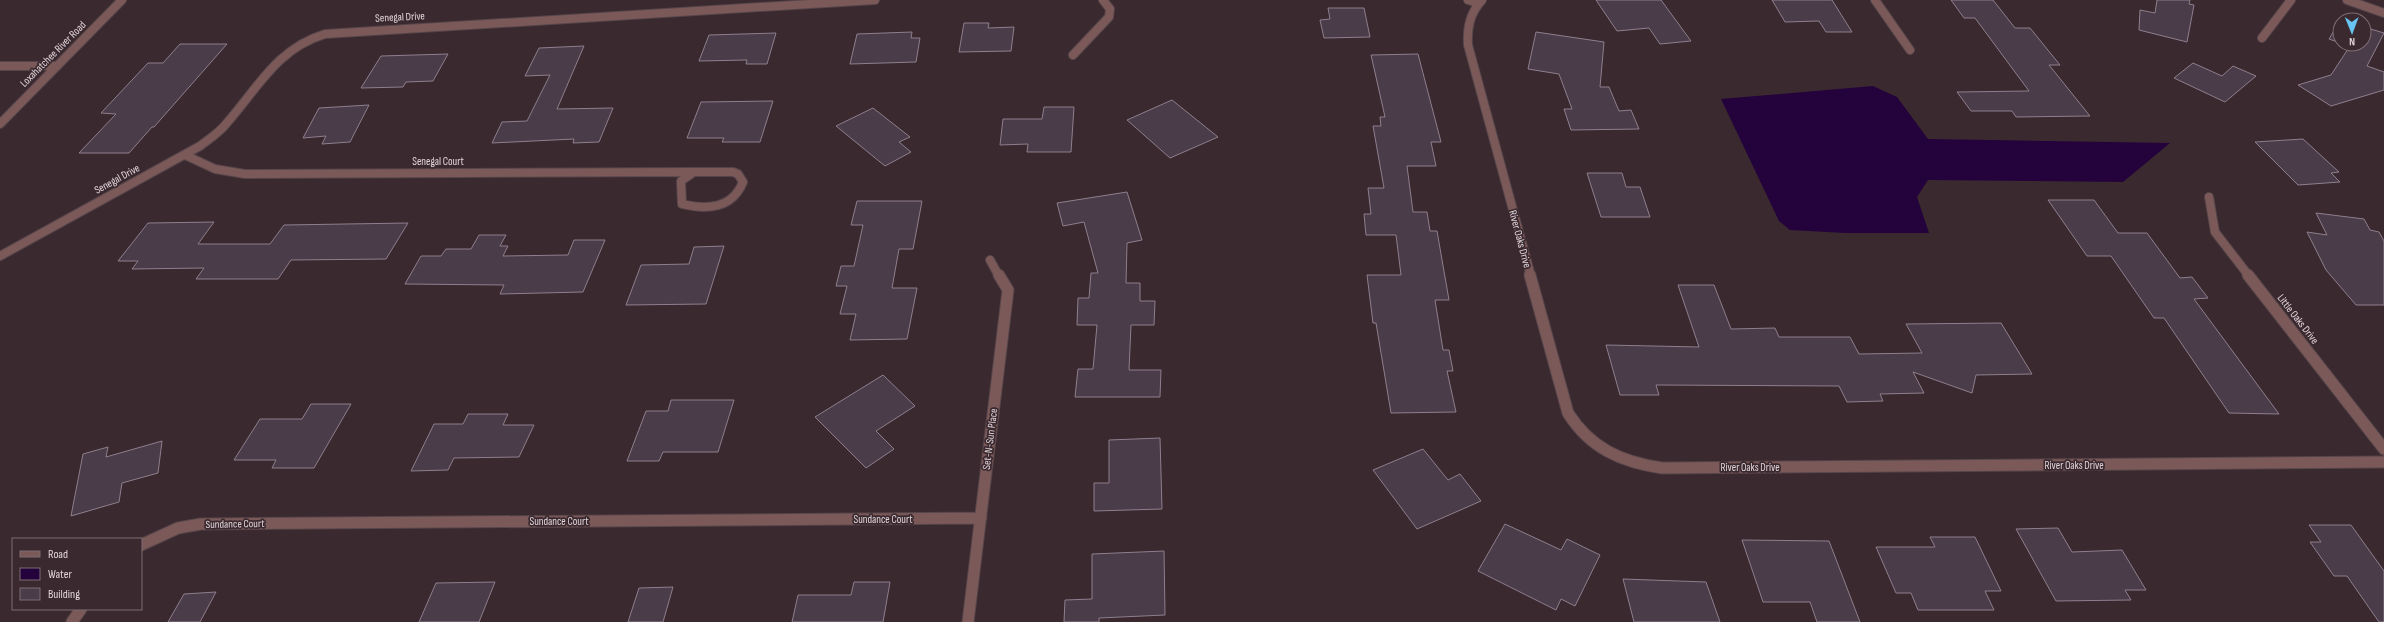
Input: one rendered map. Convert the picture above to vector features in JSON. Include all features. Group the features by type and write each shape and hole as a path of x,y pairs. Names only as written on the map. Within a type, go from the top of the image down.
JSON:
{"street":[{"name":"Loxahatchee River Road","path":"0,124 122,0"},
{"name":"Senegal Drive","path":"0,256 185,155 225,126 289,49 316,36 332,32 875,0"},
{"path":"1073,55 1109,17 1110,10 1103,0"},
{"path":"1875,0 1910,50"},
{"path":"2262,38 2291,0"},
{"path":"2347,0 2384,13"},
{"name":"River Oaks Drive","path":"1476,1 1467,27 1468,45 1568,413 1580,432 1604,452 1622,461 1662,468 2384,462"},
{"path":"0,66 57,66"},
{"name":"Senegal Court","path":"185,155 215,169 250,174 694,172 733,172 738,174 744,182 741,191 728,203 709,208 698,208 682,204 681,181 694,172"},
{"name":"Little Oaks Drive","path":"2209,196 2215,232 2384,449"},
{"name":"Set-N-Sun Place","path":"968,622 1008,290 990,260"},
{"name":"Sundance Court","path":"142,545 178,528 201,524 981,518"},
{"path":"72,622 80,610"}],"water":[{"path":"1873,86 1897,97 1928,139 2170,143 2123,182 1928,180 1917,197 1929,233 1845,233 1790,230 1779,221 1721,99"}],"building":[{"path":"1596,0 1661,0 1691,41 1660,44 1649,28 1617,31"},
{"path":"1772,0 1832,0 1852,32 1826,32 1819,21 1785,22"},
{"path":"1951,0 1993,0 2015,28 2030,28 2060,65 2049,65 2090,116 2016,117 2012,111 1971,111 1957,92 2029,91 1975,18 1964,18"},
{"path":"2157,0 2190,0 2189,4 2194,5 2187,42 2139,30 2140,10 2155,13"},
{"path":"1328,8 1364,8 1370,37 1324,38 1320,20 1330,19"},
{"path":"964,23 989,23 988,28 1014,27 1011,51 959,52"},
{"path":"2372,29 2384,33 2367,66 2384,72 2384,90 2331,106 2298,85 2331,75 2346,52 2372,52"},
{"path":"912,32 911,38 920,38 916,62 850,64 857,34"},
{"path":"1536,32 1604,42 1600,87 1609,87 1619,111 1631,110 1639,129 1571,130 1564,109 1572,109 1559,74 1528,69"},
{"path":"776,33 767,64 746,64 747,60 699,61 709,35"},
{"path":"180,44 227,44 154,127 152,127 129,153 79,153 116,114 101,113 148,63 163,63"},
{"path":"584,46 557,109 613,108 599,142 573,143 574,139 492,143 502,122 527,121 550,75 525,76 539,48"},
{"path":"448,54 433,81 406,82 403,87 361,88 381,56"},
{"path":"1418,54 1441,142 1431,142 1436,166 1407,166 1413,212 1427,212 1430,231 1437,231 1449,300 1435,300 1443,350 1449,350 1453,371 1447,371 1456,412 1391,413 1376,323 1373,323 1367,275 1401,275 1396,235 1366,235 1364,214 1371,214 1368,188 1384,188 1373,126 1381,126 1380,117 1385,117 1371,55"},
{"path":"2193,63 2222,76 2233,66 2256,76 2225,102 2174,78"},
{"path":"1172,100 1218,137 1170,158 1127,120"},
{"path":"773,101 760,142 722,142 724,138 687,138 701,102"},
{"path":"369,105 350,142 322,144 326,136 303,138 319,108"},
{"path":"1044,107 1074,107 1071,152 1027,152 1028,144 1000,145 1003,119 1042,119"},
{"path":"873,108 910,137 899,142 911,152 885,166 836,126"},
{"path":"2303,139 2339,172 2331,173 2340,182 2298,185 2255,142"},
{"path":"1587,173 1622,173 1626,187 1640,187 1650,217 1601,217"},
{"path":"1127,192 1142,240 1127,243 1126,283 1140,283 1140,301 1155,301 1154,325 1131,325 1129,370 1161,370 1160,397 1075,397 1078,369 1093,369 1097,325 1077,325 1078,298 1089,298 1091,273 1098,273 1084,222 1063,226 1057,203"},
{"path":"2048,200 2094,200 2118,233 2147,233 2180,278 2192,277 2208,298 2194,299 2279,414 2229,413 2164,318 2154,318 2111,256 2087,256"},
{"path":"857,201 922,201 913,249 899,249 892,288 917,288 907,339 850,340 856,314 840,314 847,286 836,286 841,266 854,266 863,225 851,225"},
{"path":"2316,213 2364,219 2370,230 2379,232 2384,241 2384,305 2356,305 2326,270 2307,232 2327,235"},
{"path":"214,222 198,244 270,244 284,225 408,223 386,259 291,260 278,279 196,279 204,268 132,269 138,261 118,261 148,223"},
{"path":"479,235 506,235 500,246 508,246 503,256 568,255 574,240 605,240 583,292 500,294 504,285 405,284 421,256 441,256 446,249 471,249"},
{"path":"724,246 706,304 626,305 641,265 689,264 694,247"},
{"path":"1678,285 1714,285 1731,329 1775,328 1779,337 1850,337 1859,354 1922,353 1906,324 2001,323 2032,374 1976,375 1972,393 1913,372 1924,393 1880,394 1883,401 1847,402 1839,386 1656,385 1659,395 1620,395 1606,345 1699,347"},
{"path":"883,375 915,406 876,431 894,449 866,468 815,417"},
{"path":"671,400 734,400 718,452 663,452 659,461 627,461 646,411 668,411"},
{"path":"311,404 351,404 314,468 272,468 276,460 234,460 260,419 302,419"},
{"path":"468,414 508,414 503,425 534,425 519,457 454,458 448,470 411,471 434,424 463,424"},
{"path":"1160,438 1162,509 1094,511 1094,483 1109,483 1109,440"},
{"path":"162,441 158,473 122,483 119,502 71,516 83,454 108,447 106,457"},
{"path":"1423,449 1448,480 1460,474 1481,501 1417,529 1373,470"},
{"path":"1505,524 1561,550 1567,539 1600,555 1575,606 1561,599 1556,610 1478,571"},
{"path":"2309,525 2351,525 2384,571 2384,622 2379,622 2347,576 2334,576 2310,542 2321,542"},
{"path":"2058,528 2072,552 2122,550 2146,590 2125,590 2131,600 2056,601 2016,529"},
{"path":"1930,537 1975,537 2001,591 1985,591 1994,610 1918,610 1911,593 1896,593 1876,547 1935,547"},
{"path":"1742,540 1829,541 1860,622 1817,622 1810,602 1763,602"},
{"path":"1164,551 1165,615 1099,618 1099,622 1064,622 1065,600 1092,599 1092,554"},
{"path":"1623,579 1706,582 1720,622 1634,622"},
{"path":"495,582 479,622 419,622 436,583"},
{"path":"854,582 890,582 883,622 792,622 798,595 851,595"},
{"path":"673,587 663,622 628,622 639,588"},
{"path":"216,592 200,622 168,622 184,594"}]}
